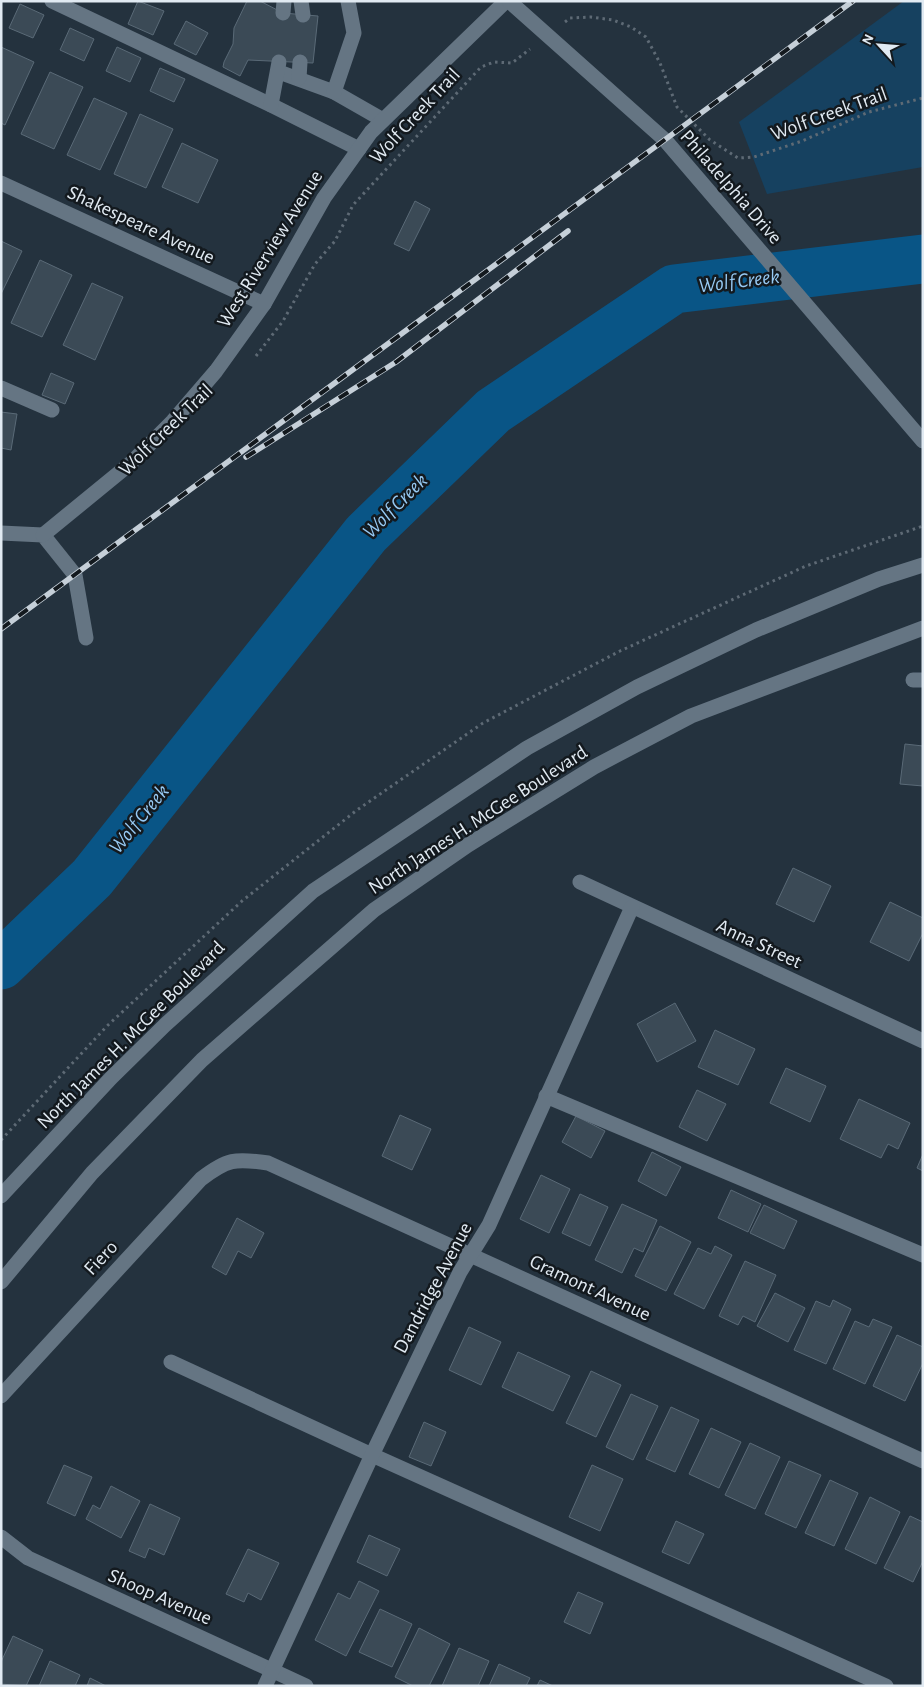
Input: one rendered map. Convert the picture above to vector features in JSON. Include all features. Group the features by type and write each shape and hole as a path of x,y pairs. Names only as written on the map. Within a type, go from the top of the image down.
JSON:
{"street":[{"path":"52,1 270,104 359,149"},
{"path":"334,92 354,33 348,1"},
{"name":"Philadelphia Drive","path":"508,1 665,140 921,439"},
{"name":"West Riverview Avenue","path":"43,535 131,463 173,422 216,371 264,304 324,198 371,132 508,1"},
{"path":"270,104 279,67 299,70 383,120"},
{"name":"Shakespeare Avenue","path":"1,183 264,304"},
{"path":"1,388 52,410"},
{"path":"1,533 43,535 75,575 86,638"},
{"name":"North James H. McGee Boulevard","path":"1,1196 111,1078 158,1031 247,949 321,886 519,753 637,687 756,630 879,579 923,564"},
{"name":"North James H. McGee Boulevard","path":"1,1282 92,1173 202,1060 374,910 468,844 594,767 691,716 923,628"},
{"name":"Anna Street","path":"580,882 923,1041"},
{"name":"Dandridge Avenue","path":"264,1686 372,1454 460,1272 489,1225 632,907"},
{"path":"546,1096 923,1255"},
{"name":"Gramont Avenue","path":"238,1161 268,1163 923,1461"},
{"name":"Fiero","path":"1,1396 201,1180 222,1163 238,1161"},
{"path":"171,1362 886,1686"},
{"name":"Shoop Avenue","path":"1,1537 28,1558 306,1686"}],"path":[{"name":"Wolf Creek Trail","path":"250,364 283,321 314,264 335,241 353,205 481,67 494,62 512,63 570,18 592,17 613,20 646,37 660,63 677,107 710,140 738,158 754,157 802,141 869,112 923,98"}],"shaded area":[{"path":"904,1 923,1 923,167 767,194 739,122"}],"building":[{"path":"138,1 164,11 153,35 128,24"},
{"path":"247,1 260,1 283,13 318,16 313,63 248,60 240,76 223,67 233,44 234,28"},
{"path":"20,4 44,15 33,38 9,28"},
{"path":"186,21 208,33 196,55 174,44"},
{"path":"70,28 94,39 84,61 60,50"},
{"path":"1,47 34,62 5,125 1,123"},
{"path":"117,47 141,58 130,82 106,71"},
{"path":"160,68 185,79 174,102 150,91"},
{"path":"50,72 83,87 54,149 21,134"},
{"path":"94,98 127,113 100,170 67,155"},
{"path":"140,114 173,129 146,188 114,174"},
{"path":"182,143 218,160 198,203 162,187"},
{"path":"415,201 430,209 409,251 394,244"},
{"path":"1,241 22,251 1,294"},
{"path":"40,260 72,275 42,337 11,323"},
{"path":"92,283 123,297 95,360 63,345"},
{"path":"51,373 74,383 65,404 42,395"},
{"path":"1,412 17,414 11,450 1,448"},
{"path":"905,744 923,746 923,786 900,784"},
{"path":"793,868 831,886 814,922 776,904"},
{"path":"890,902 923,918 923,933 909,961 870,942"},
{"path":"675,1003 696,1041 657,1062 637,1024"},
{"path":"715,1030 755,1049 738,1085 698,1067"},
{"path":"786,1068 826,1086 810,1122 770,1103"},
{"path":"697,1090 726,1104 707,1141 679,1127"},
{"path":"859,1099 910,1123 898,1149 888,1144 881,1158 840,1139"},
{"path":"400,1115 431,1129 412,1170 382,1156"},
{"path":"576,1116 605,1131 591,1158 562,1142"},
{"path":"652,1152 681,1167 666,1196 638,1181"},
{"path":"923,1154 923,1171 917,1168"},
{"path":"541,1175 570,1189 549,1233 520,1219"},
{"path":"731,1190 761,1204 748,1232 718,1218"},
{"path":"580,1194 608,1207 590,1246 562,1233"},
{"path":"622,1204 657,1220 643,1252 634,1248 622,1273 595,1260"},
{"path":"764,1205 797,1221 784,1249 750,1233"},
{"path":"237,1218 264,1233 251,1258 238,1251 226,1275 212,1267"},
{"path":"660,1226 691,1242 666,1291 635,1276"},
{"path":"715,1246 732,1255 704,1309 674,1294 698,1248 711,1254"},
{"path":"745,1261 776,1275 755,1322 743,1316 738,1325 719,1316"},
{"path":"775,1293 805,1308 788,1342 757,1326"},
{"path":"833,1300 851,1309 826,1364 794,1350 816,1301 830,1307"},
{"path":"873,1319 892,1327 865,1384 833,1369 855,1321 869,1327"},
{"path":"469,1327 501,1342 481,1385 449,1370"},
{"path":"897,1335 923,1347 923,1363 905,1401 873,1386"},
{"path":"518,1352 570,1376 553,1411 502,1387"},
{"path":"591,1371 621,1385 596,1437 566,1423"},
{"path":"631,1394 658,1406 633,1460 606,1447"},
{"path":"671,1407 699,1420 675,1472 646,1459"},
{"path":"424,1422 446,1432 431,1466 409,1457"},
{"path":"711,1428 741,1442 719,1488 689,1474"},
{"path":"750,1443 780,1457 755,1509 725,1495"},
{"path":"789,1461 821,1475 796,1528 765,1514"},
{"path":"64,1465 92,1477 75,1516 47,1503"},
{"path":"592,1465 623,1479 600,1531 569,1517"},
{"path":"830,1480 858,1493 834,1546 805,1533"},
{"path":"111,1486 140,1501 121,1538 86,1519 93,1505 100,1509"},
{"path":"870,1497 900,1512 876,1564 845,1549"},
{"path":"150,1504 180,1518 164,1555 149,1548 145,1558 129,1551"},
{"path":"910,1516 923,1522 923,1561 913,1582 884,1568"},
{"path":"676,1521 704,1534 689,1564 662,1552"},
{"path":"369,1535 400,1549 387,1576 357,1562"},
{"path":"248,1549 279,1563 261,1600 248,1593 244,1602 226,1594"},
{"path":"359,1581 379,1591 346,1656 315,1640 338,1593 350,1599"},
{"path":"578,1592 603,1603 590,1634 564,1622"},
{"path":"380,1609 412,1624 392,1667 359,1652"},
{"path":"419,1628 450,1644 429,1686 413,1686 395,1677"},
{"path":"13,1636 43,1650 26,1686 1,1684 1,1662"},
{"path":"459,1648 489,1661 478,1686 442,1686"},
{"path":"50,1661 80,1675 75,1686 39,1686"},
{"path":"499,1664 530,1678 526,1686 489,1686"},
{"path":"90,1678 106,1686 87,1686"},
{"path":"540,1680 553,1686 537,1686"}],"waterway":[{"name":"Wolf Creek","path":"1,965 92,878 366,534 493,411 674,289 923,259"}],"railway":[{"path":"1,629 853,1"},
{"path":"246,457 396,362 568,231"}]}
